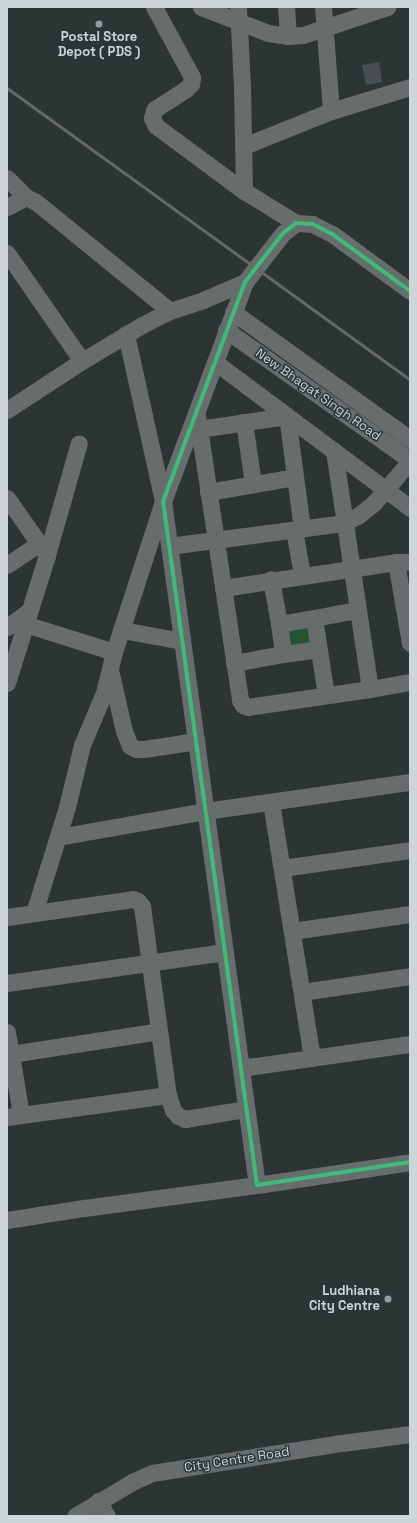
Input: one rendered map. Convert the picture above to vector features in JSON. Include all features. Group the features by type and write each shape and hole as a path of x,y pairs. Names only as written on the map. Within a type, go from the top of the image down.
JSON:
{"street":[{"path":"154,7 192,77 191,84 186,89 154,110 152,118 156,126 244,190 296,223 312,224 332,234 410,291"},
{"path":"201,7 238,14 268,33 288,36 303,35 387,7"},
{"path":"286,7 288,36"},
{"path":"323,7 330,27 331,111"},
{"path":"330,27 354,7"},
{"path":"238,14 244,146 244,190"},
{"path":"244,146 331,111 410,87"},
{"path":"7,178 26,197 36,202 170,311"},
{"path":"7,207 26,197"},
{"path":"34,913 58,837 82,745 104,693 114,652 163,501 198,421 215,362 232,312 245,282 283,232 296,223"},
{"path":"7,253 82,361"},
{"path":"7,410 126,334 170,311 203,300 245,282"},
{"name":"New Bhagat Singh Road","path":"232,312 410,439"},
{"name":"New Bhagat Singh Road","path":"226,330 410,460"},
{"path":"126,334 163,501 257,1185"},
{"path":"215,362 410,508"},
{"path":"198,421 244,422 287,416"},
{"path":"287,416 295,477 302,575"},
{"path":"198,421 234,663 242,705 248,707 410,682"},
{"path":"244,422 253,484"},
{"path":"7,683 27,618 43,550 79,443"},
{"path":"334,452 370,688"},
{"path":"169,546 344,523 359,515 374,504 410,460"},
{"path":"208,492 295,477"},
{"path":"7,498 43,550"},
{"path":"7,565 43,550"},
{"path":"223,588 272,579 403,562 410,643"},
{"path":"272,579 283,654"},
{"path":"279,624 357,610"},
{"path":"7,627 27,618 114,652"},
{"path":"314,618 326,695"},
{"path":"122,630 182,641"},
{"path":"234,663 319,649"},
{"path":"110,672 124,731 130,746 136,749 144,750 196,741"},
{"path":"58,837 206,811 410,782"},
{"path":"271,802 312,1058"},
{"path":"282,868 410,850"},
{"path":"7,917 133,899 138,901 142,906 168,1095 173,1110 178,1116 185,1119 246,1109"},
{"path":"292,931 410,914"},
{"path":"7,983 225,952"},
{"path":"302,992 410,976"},
{"path":"10,1054 159,1031"},
{"path":"7,1032 14,1116 168,1095"},
{"path":"241,1068 410,1044"},
{"path":"7,1220 410,1162"},
{"name":"City Centre Road","path":"75,1516 132,1482 152,1473 342,1443 410,1434"},
{"path":"98,1501 107,1516"}],"green space":[{"path":"308,625 311,642 289,646 286,629"}],"building":[{"path":"379,62 382,82 366,85 362,65"}],"railway":[{"path":"7,88 410,380"}],"cycle path":[{"path":"410,291 332,234 312,224 296,223 283,233 245,282 163,501 257,1185 410,1162"}],"place":[{"name":"Postal Store Depot ( PDS )","path":"99,24"},
{"name":"Ludhiana City Centre","path":"388,1299"}]}
